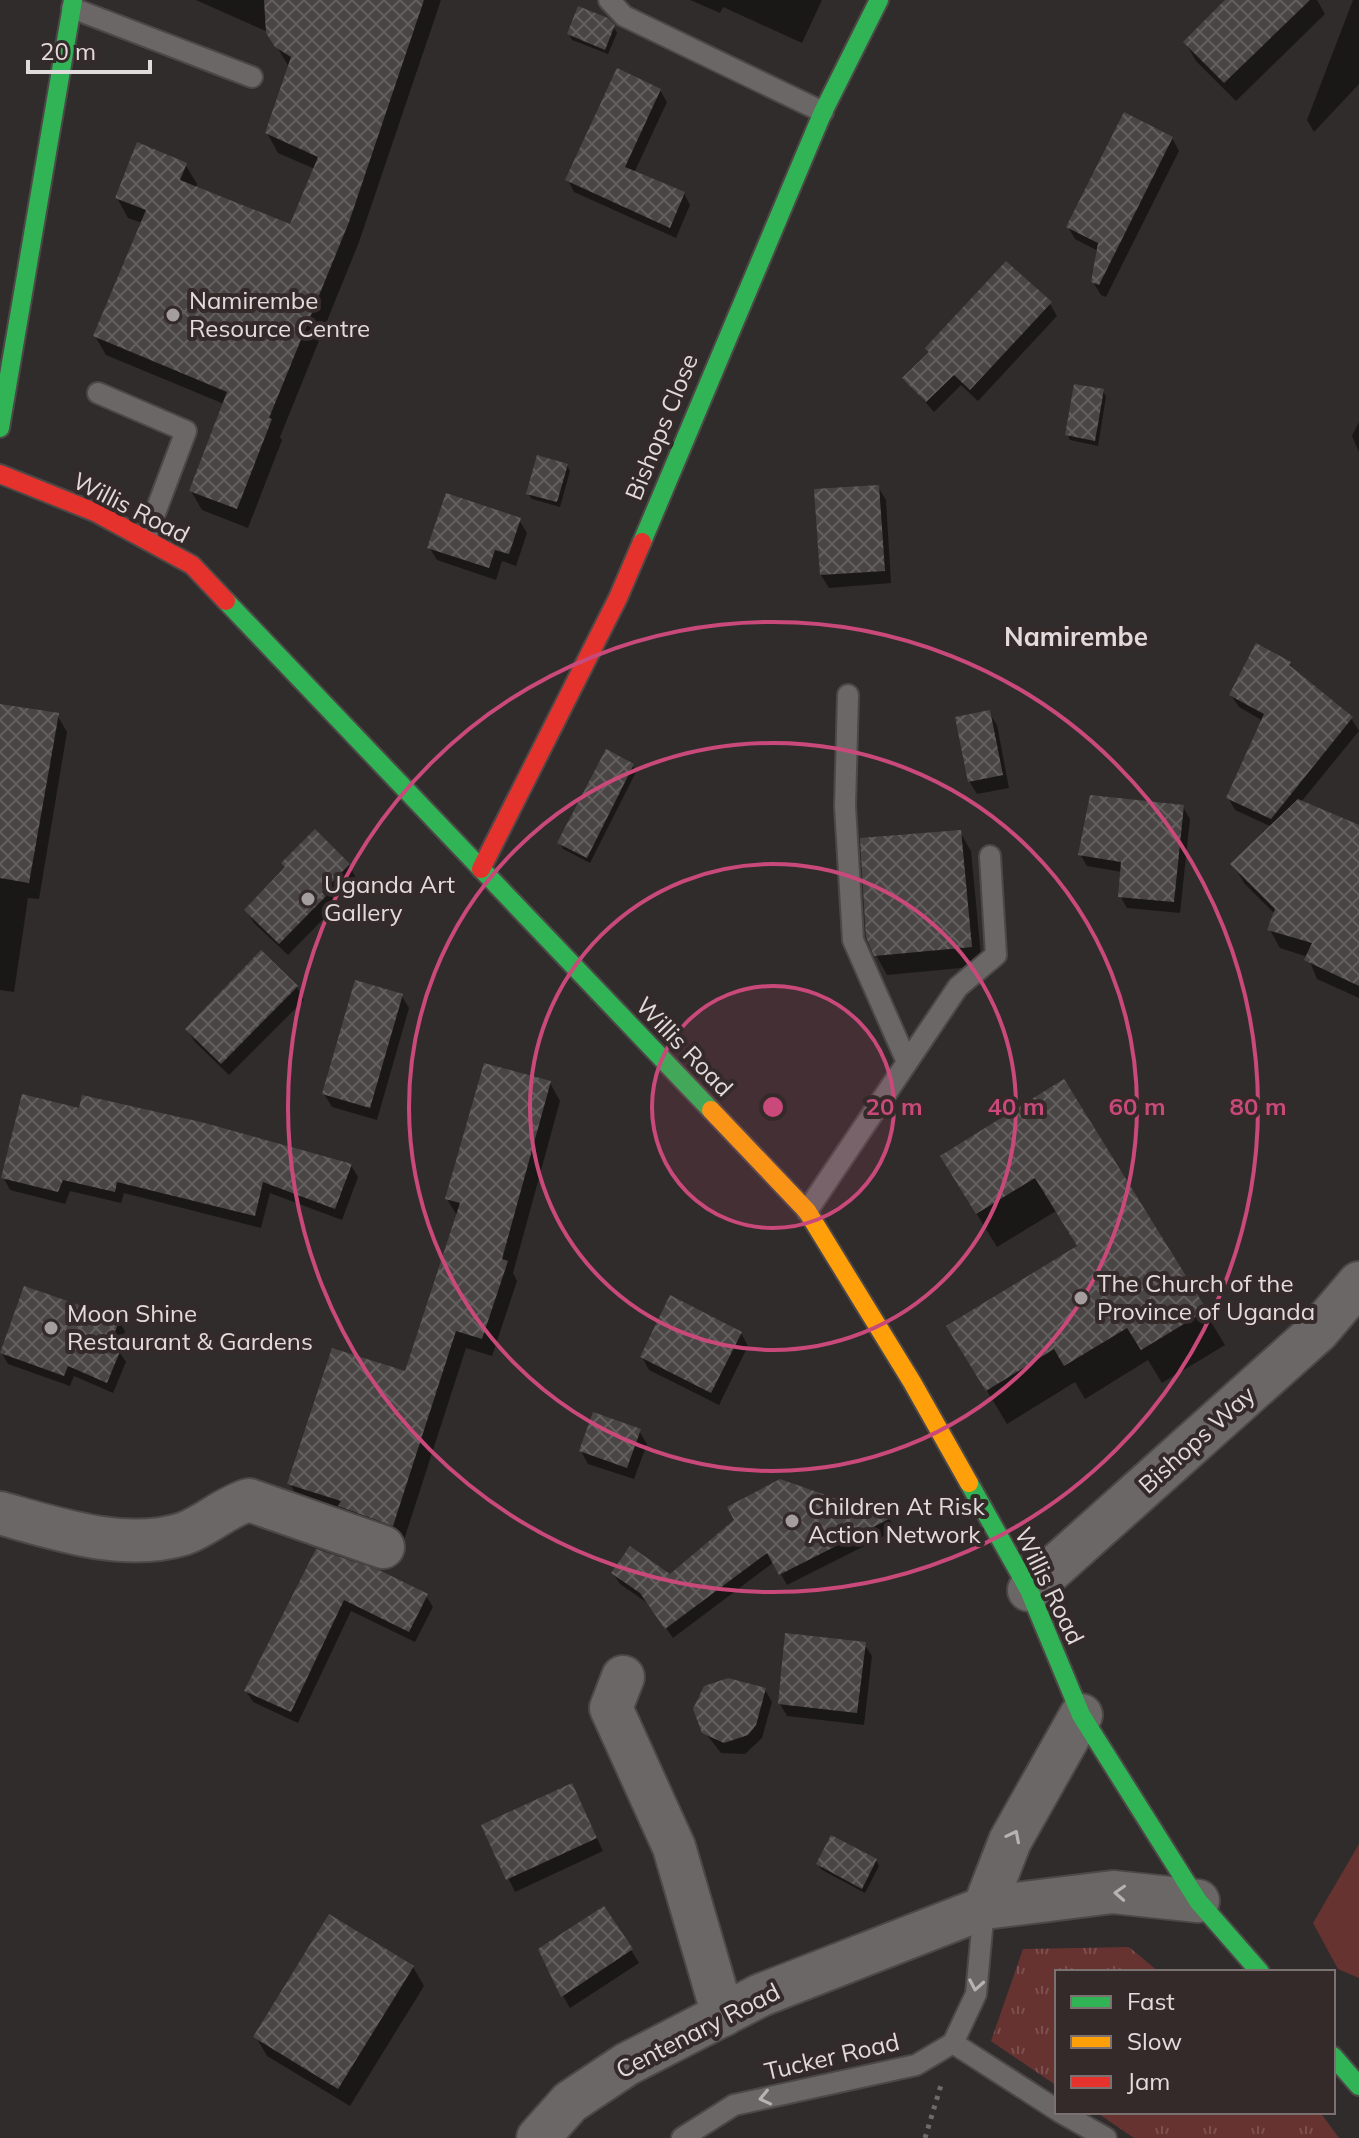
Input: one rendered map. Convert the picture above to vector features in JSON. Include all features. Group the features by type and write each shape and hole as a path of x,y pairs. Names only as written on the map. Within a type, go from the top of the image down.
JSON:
{"street":[{"name":"Bishops Close","path":"481,869 618,598 823,112 879,0"},
{"path":"0,428 72,4"},
{"path":"0,377 6,398"},
{"name":"Willis Road","path":"0,474 146,537 192,565 807,1211 912,1382 1029,1590 1081,1715 1198,1901 1258,1970"},
{"name":"Bishops Way","path":"1029,1590 1318,1331 1359,1283"},
{"path":"1318,1331 1359,1321"},
{"path":"0,1513 60,1530 150,1541 186,1533 236,1503 249,1500 383,1547"},
{"path":"623,1677 611,1708 674,1847 723,2015"},
{"path":"984,1908 1010,1841 1081,1715"},
{"name":"Centenary Road","path":"538,2138 582,2094 627,2064 761,1995 984,1908 1113,1892 1198,1901"},
{"path":"1335,2058 1359,2086"}],"lane":[{"path":"609,0 624,16 823,112"},
{"path":"72,4 252,77"},
{"path":"98,393 186,431 146,537"},
{"path":"848,695 845,806 853,940 907,1062"},
{"path":"807,1211 958,987 996,955 990,856"},
{"path":"984,1908 976,1994 953,2043 1055,2109"},
{"name":"Tucker Road","path":"682,2138 734,2105 916,2065 953,2043"},
{"path":"1063,2114 1106,2138"}],"green space":[{"path":"1359,1844 1359,1978 1338,1969 1313,1923"},
{"path":"1129,1947 1157,1970 1055,1970 1055,2085 991,2041 1023,1949"},
{"path":"1099,2114 1321,2114 1339,2138 1134,2138"}],"building":[{"path":"264,0 424,0 349,222 269,418 272,419 237,509 189,491 227,392 93,336 146,210 115,198 137,142 187,163 180,180 290,224 318,157 265,133 291,57 275,47 266,33"},
{"path":"1225,0 1310,0 1224,83 1183,42"},
{"path":"578,6 608,18 615,25 605,50 567,34"},
{"path":"617,68 661,89 625,167 685,192 670,228 565,180"},
{"path":"1124,112 1173,137 1099,285 1091,282 1098,243 1066,227"},
{"path":"1006,261 1052,302 970,390 954,375 926,402 902,378 929,352 925,348"},
{"path":"1074,384 1104,389 1095,441 1065,435"},
{"path":"537,455 568,464 557,502 526,494"},
{"path":"879,485 885,571 820,575 814,489"},
{"path":"446,493 521,518 509,554 495,550 489,568 427,548"},
{"path":"1256,643 1291,662 1289,665 1353,717 1271,819 1226,798 1264,714 1229,695"},
{"path":"0,704 59,713 29,883 0,878"},
{"path":"990,710 1003,775 968,782 955,717"},
{"path":"606,749 634,764 587,858 557,843"},
{"path":"1090,795 1184,805 1174,902 1118,897 1121,862 1078,855"},
{"path":"1298,799 1359,825 1359,986 1304,960 1312,943 1267,930 1275,909 1230,864"},
{"path":"315,829 350,864 322,892 326,896 279,944 244,910 285,867 281,863"},
{"path":"961,830 972,947 874,956 866,937 860,838"},
{"path":"261,950 298,986 221,1064 185,1029"},
{"path":"355,980 403,994 370,1108 322,1094"},
{"path":"484,1063 551,1081 502,1259 508,1261 482,1339 456,1331 393,1526 338,1506 341,1501 287,1484 332,1348 405,1371 460,1203 445,1199"},
{"path":"1064,1079 1207,1310 1141,1350 1127,1328 1064,1366 1054,1349 986,1391 946,1326 1077,1246 1035,1178 976,1214 940,1156"},
{"path":"22,1094 79,1108 82,1095 201,1122 352,1164 335,1209 263,1182 255,1216 117,1182 115,1192 63,1180 58,1192 1,1178"},
{"path":"24,1286 120,1319 110,1344 121,1349 107,1383 68,1366 64,1376 0,1353"},
{"path":"670,1295 742,1332 711,1393 640,1357"},
{"path":"593,1412 641,1429 627,1468 579,1451"},
{"path":"780,1479 891,1518 779,1575 767,1553 665,1629 640,1593 611,1573 630,1546 670,1574 734,1520 727,1507"},
{"path":"316,1549 379,1570 428,1594 409,1632 344,1600 291,1712 244,1691"},
{"path":"785,1633 866,1642 857,1713 778,1704"},
{"path":"728,1678 766,1688 756,1725 748,1735 724,1743 702,1733 693,1709 704,1686"},
{"path":"572,1783 597,1838 506,1880 481,1825"},
{"path":"831,1835 877,1859 862,1889 816,1864"},
{"path":"604,1906 633,1949 561,1997 538,1949"},
{"path":"329,1914 414,1966 338,2089 253,2037"}],"traffic: fast":[{"path":"0,428 73,0"},
{"path":"642,542 823,112 879,0"},
{"path":"226,601 711,1110"},
{"path":"969,1483 1029,1590 1081,1715 1198,1901 1258,1970"},
{"path":"1335,2058 1359,2086"}],"traffic: slow":[{"path":"711,1110 807,1211 912,1382 969,1483"}],"traffic: jam":[{"path":"0,474 97,513 192,565 226,601"},
{"path":"481,869 618,598 642,542"}],"place":[{"name":"Namirembe Resource Centre","path":"173,315"},
{"name":"Uganda Art Gallery","path":"308,899"},
{"name":"The Church of the Province of Uganda","path":"1081,1298"},
{"name":"Moon Shine Restaurant & Gardens","path":"51,1328"},
{"name":"Children At Risk Action Network","path":"792,1521"}],"district":[{"name":"Namirembe","path":"1076,637"}]}
